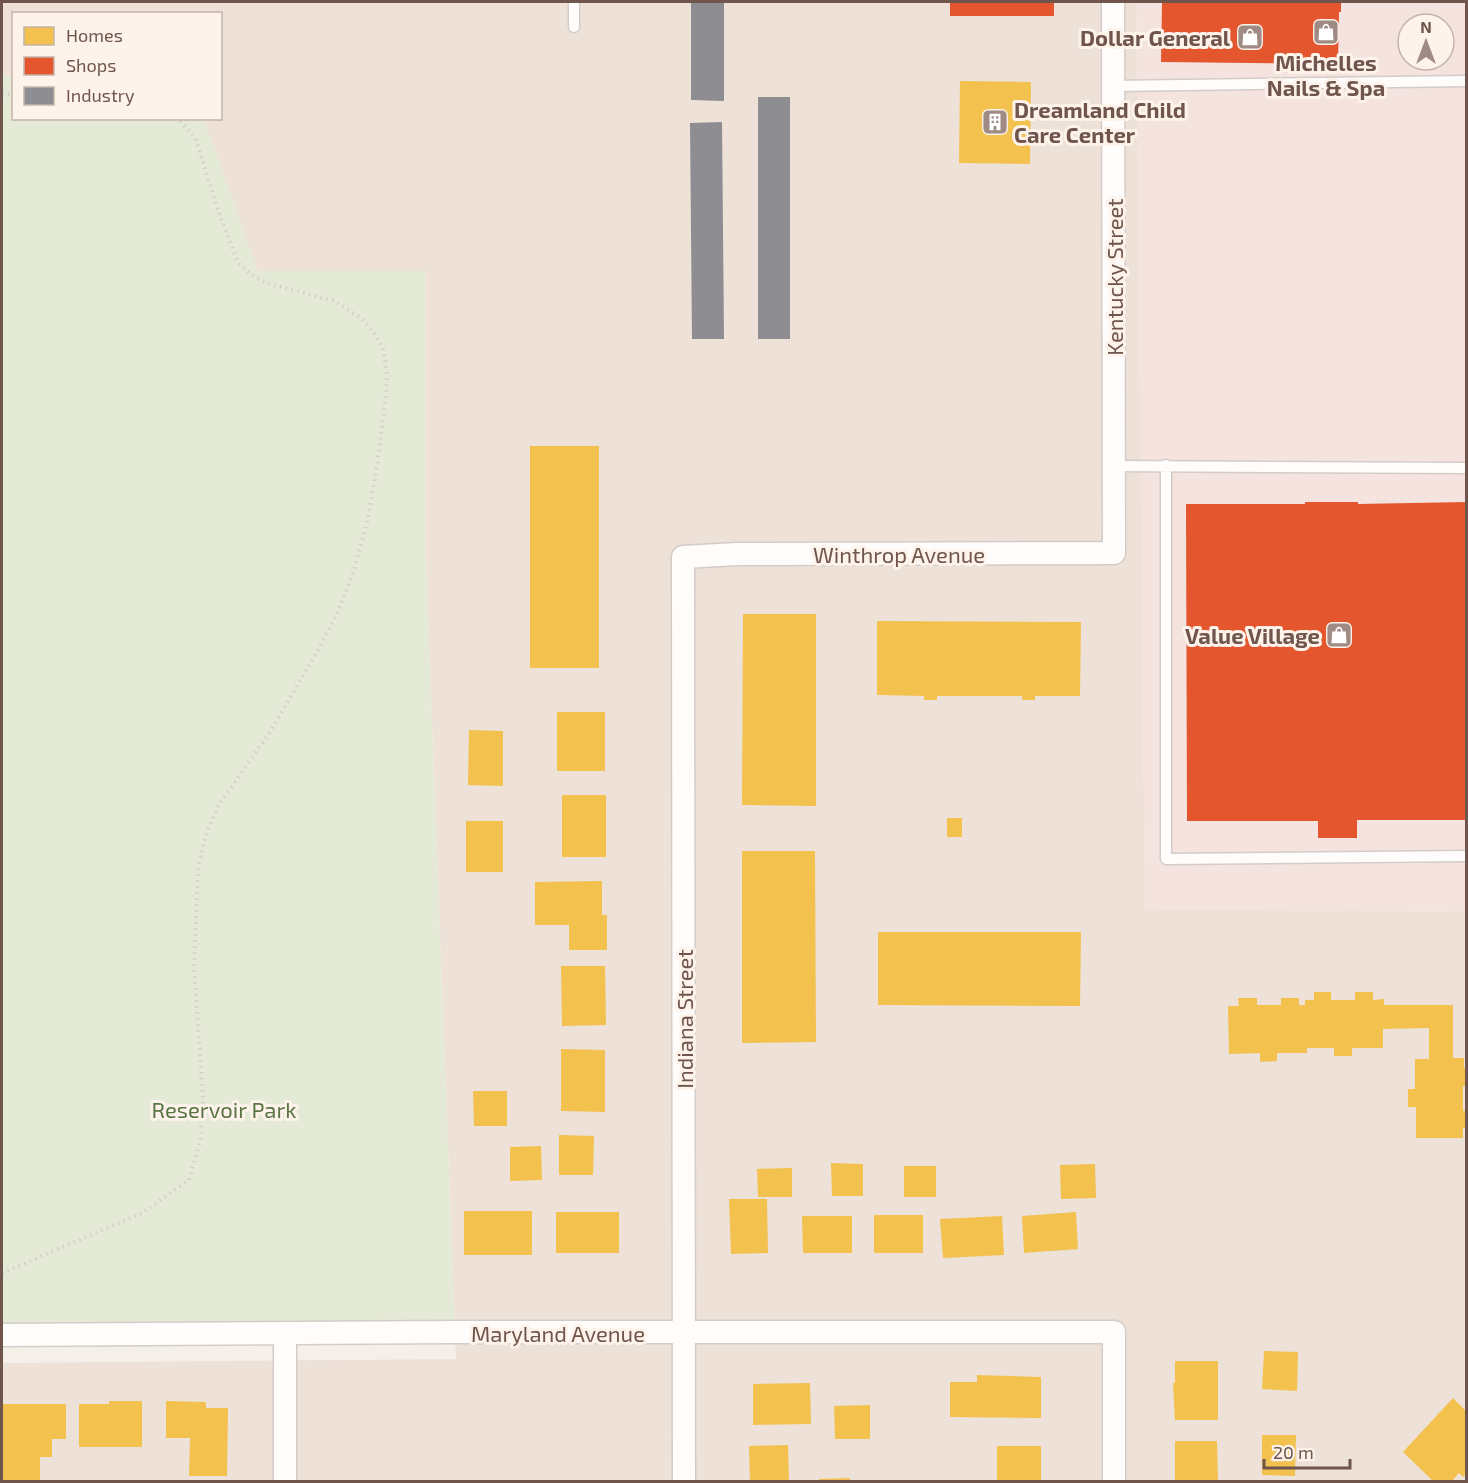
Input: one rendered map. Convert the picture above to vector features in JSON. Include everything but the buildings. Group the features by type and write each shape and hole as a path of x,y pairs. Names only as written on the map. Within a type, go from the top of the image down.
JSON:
{"street":[{"name":"Kentucky Street","path":"1113,2 1114,553"},
{"name":"Winthrop Avenue","path":"683,557 737,554 1114,553"},
{"name":"Indiana Street","path":"683,557 684,1482"},
{"name":"Maryland Avenue","path":"2,1335 1114,1332 1114,1482"},
{"path":"285,1334 285,1482"}],"lane":[{"path":"574,2 574,27"},
{"path":"1114,86 1467,81"},
{"path":"1167,465 1167,859 1467,856"},
{"path":"1114,466 1467,468"}],"path":[{"path":"2,1273 142,1213 189,1180 201,1137 203,1096 194,968 198,869 205,837 218,807 270,732 339,610 353,573 367,523 376,472 386,396 387,374 383,348 361,318 335,301 266,283 238,263 218,210 195,137 179,120"}],"shaded area":[{"path":"2,2 1136,2 1145,909 1466,912 1466,1481 2,1481 2,1363 456,1359 426,561 426,271 257,271 204,120 222,120 222,12 12,12 12,76 2,75"},
{"path":"1136,2 1466,2 1466,912 1145,909"}],"green space":[{"name":"Reservoir Park","path":"2,75 12,76 12,120 204,120 258,271 426,271 426,561 455,1332 2,1335"}],"place":[{"name":"Michelles Nails & Spa","path":"1326,32"},
{"name":"Dollar General","path":"1250,37"},
{"name":"Dreamland Child Care Center","path":"995,122"},
{"name":"Value Village","path":"1339,635"}]}
